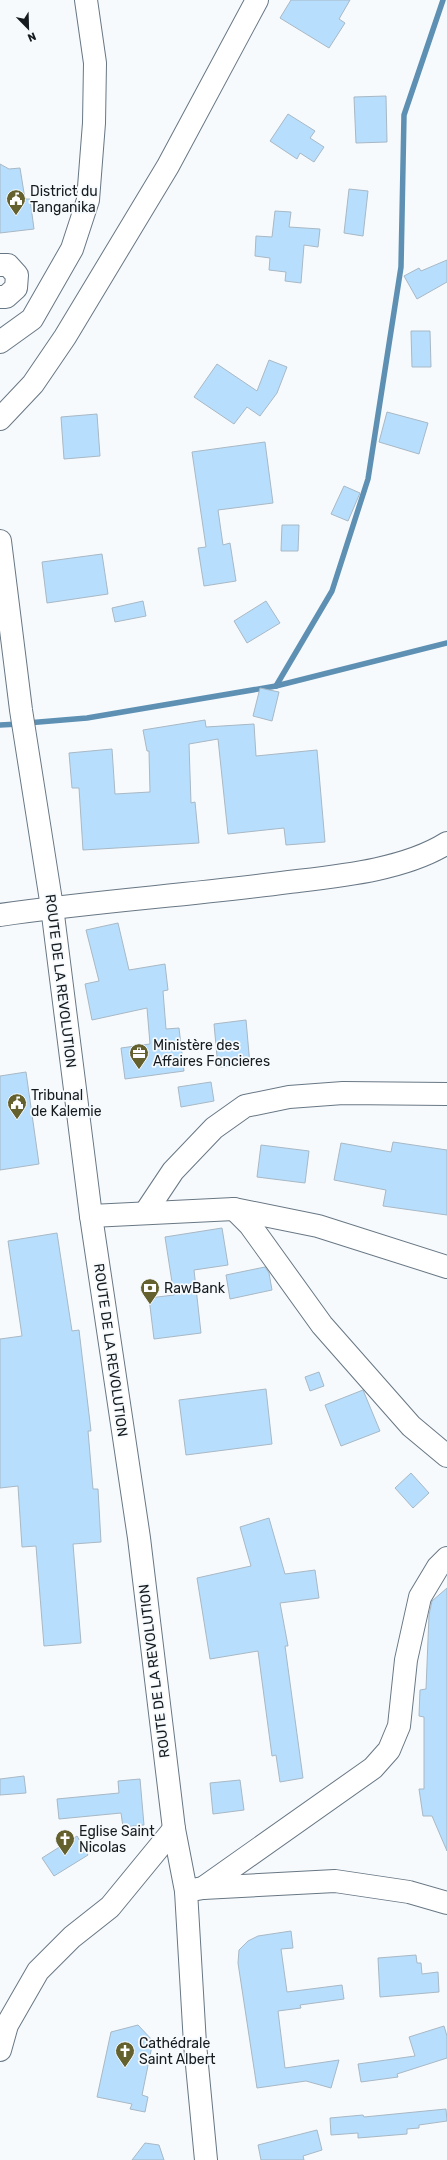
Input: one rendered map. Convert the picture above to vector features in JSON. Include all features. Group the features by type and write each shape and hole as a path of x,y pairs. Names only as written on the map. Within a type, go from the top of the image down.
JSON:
{"street":[{"path":"0,342 32,319 72,249 88,200 94,123 96,64 86,0"},
{"path":"0,419 33,384 65,337 168,166 258,0"},
{"path":"0,265 8,265 17,275 16,288 6,297 0,297"},
{"name":"ROUTE DE LA REVOLUTION","path":"0,541 21,710 52,907 91,1216 139,1538 174,1829 195,1889 195,2044 206,2160"},
{"path":"0,915 52,907 252,887 360,873 432,853 447,843"},
{"path":"145,1213 178,1166 214,1128 245,1106 289,1097 343,1093 447,1094"},
{"path":"91,1216 234,1209 318,1226 447,1267"},
{"path":"234,1209 254,1231 322,1325 411,1426 447,1456"},
{"path":"195,1889 373,1768 389,1750 399,1726 406,1660 420,1597 438,1567 447,1558"},
{"path":"0,2050 7,2025 38,1971 72,1937 110,1907 141,1872 174,1829"},
{"path":"195,1889 335,1881 409,1892 447,1903"}],"building":[{"path":"291,0 350,0 339,19 345,23 329,48 280,18"},
{"path":"386,96 387,142 356,143 354,97"},
{"path":"288,114 315,131 310,138 324,147 314,162 300,153 297,159 270,141"},
{"path":"0,164 9,169 20,168 25,199 30,199 34,229 0,233"},
{"path":"349,189 368,191 363,236 344,233"},
{"path":"275,211 291,212 289,227 320,229 318,247 304,245 301,283 285,281 286,272 269,270 270,258 255,256 256,236 272,237"},
{"path":"447,260 447,282 417,299 404,276 419,268 421,271"},
{"path":"411,331 430,331 431,367 412,367"},
{"path":"269,360 287,367 277,393 260,416 247,407 234,424 194,397 217,364 257,391"},
{"path":"387,412 428,423 419,454 379,442"},
{"path":"97,414 100,456 64,459 61,417"},
{"path":"265,442 273,503 218,510 223,545 230,543 236,581 204,586 198,548 206,547 192,452"},
{"path":"344,486 360,493 348,521 331,514"},
{"path":"282,525 299,525 298,551 281,551"},
{"path":"102,554 108,594 47,603 42,562"},
{"path":"143,601 146,616 115,622 112,608"},
{"path":"266,601 280,623 247,643 234,621"},
{"path":"260,688 279,692 272,721 253,716"},
{"path":"205,720 206,727 254,724 256,756 317,750 325,842 286,845 284,828 228,834 218,739 189,744 191,803 195,802 199,843 83,850 79,788 72,788 69,753 112,749 115,794 150,792 149,751 147,751 143,730"},
{"path":"118,923 129,970 165,964 168,990 163,991 166,1029 179,1028 184,1071 125,1079 121,1048 150,1044 147,1008 92,1020 85,984 99,981 86,930"},
{"path":"246,1020 250,1065 218,1067 214,1024"},
{"name":"Tribunal de Kalemie","path":"26,1072 39,1164 0,1170 0,1076"},
{"path":"211,1082 214,1101 181,1107 178,1087"},
{"path":"393,1142 447,1150 447,1215 383,1206 386,1190 334,1180 341,1143 391,1152"},
{"path":"261,1145 309,1151 305,1183 257,1177"},
{"path":"222,1228 228,1265 194,1270 201,1333 154,1339 149,1298 174,1295 165,1237"},
{"path":"57,1233 72,1331 79,1330 91,1431 88,1431 93,1489 98,1489 101,1542 73,1544 81,1643 44,1646 36,1546 22,1547 18,1486 0,1488 0,1339 22,1336 8,1241"},
{"path":"265,1267 269,1273 272,1290 230,1299 226,1275"},
{"path":"319,1372 324,1386 310,1391 305,1377"},
{"path":"266,1389 272,1444 186,1455 179,1400"},
{"path":"363,1390 380,1431 341,1446 325,1405"},
{"path":"411,1473 429,1493 413,1508 395,1488"},
{"path":"269,1518 285,1574 315,1570 319,1598 280,1603 288,1646 285,1646 303,1778 280,1782 276,1755 272,1756 258,1651 210,1659 197,1578 251,1566 240,1527"},
{"path":"447,1588 447,1851 432,1816 423,1816 419,1789 424,1789 424,1717 419,1716 420,1690 426,1689 429,1615 432,1601"},
{"path":"24,1776 26,1793 0,1795 0,1779"},
{"path":"140,1779 144,1825 123,1827 121,1813 59,1819 57,1799 119,1793 118,1781"},
{"path":"240,1780 244,1810 213,1814 210,1783"},
{"name":"Eglise Saint Nicolas","path":"77,1836 88,1855 54,1876 42,1858"},
{"path":"291,1931 293,1948 281,1949 287,1992 342,1985 344,1999 300,2005 301,2008 278,2011 285,2068 339,2060 331,2088 306,2081 257,2088 238,1963 239,1950 248,1941 258,1936"},
{"path":"416,1955 417,1963 421,1963 422,1974 438,1972 439,1992 380,1997 378,1958"},
{"name":"Cathédrale Saint Albert","path":"138,2025 153,2041 142,2095 148,2097 145,2112 130,2109 132,2104 97,2097 111,2032"},
{"path":"444,2026 447,2036 447,2058 397,2074 398,2077 361,2082 358,2064 415,2056 409,2037"},
{"path":"446,2109 447,2121 419,2125 419,2128 407,2129 407,2134 358,2138 358,2133 331,2135 330,2118 363,2115 364,2117"},
{"path":"317,2130 322,2150 303,2156 304,2160 261,2160 258,2145"},
{"path":"145,2143 159,2145 164,2160 132,2160"}],"waterway":[{"path":"276,686 332,591 368,479 401,267 404,115 443,0"},
{"path":"27,723 87,718 276,686 447,643"},
{"path":"0,725 19,724"}],"place":[{"name":"District du Tanganika","path":"16,216"},
{"name":"Ministère des Affaires Foncieres","path":"139,1070"},
{"name":"Tribunal de Kalemie","path":"17,1120"},
{"name":"RawBank","path":"150,1305"},
{"name":"Eglise Saint Nicolas","path":"65,1856"},
{"name":"Cathédrale Saint Albert","path":"125,2068"}]}
